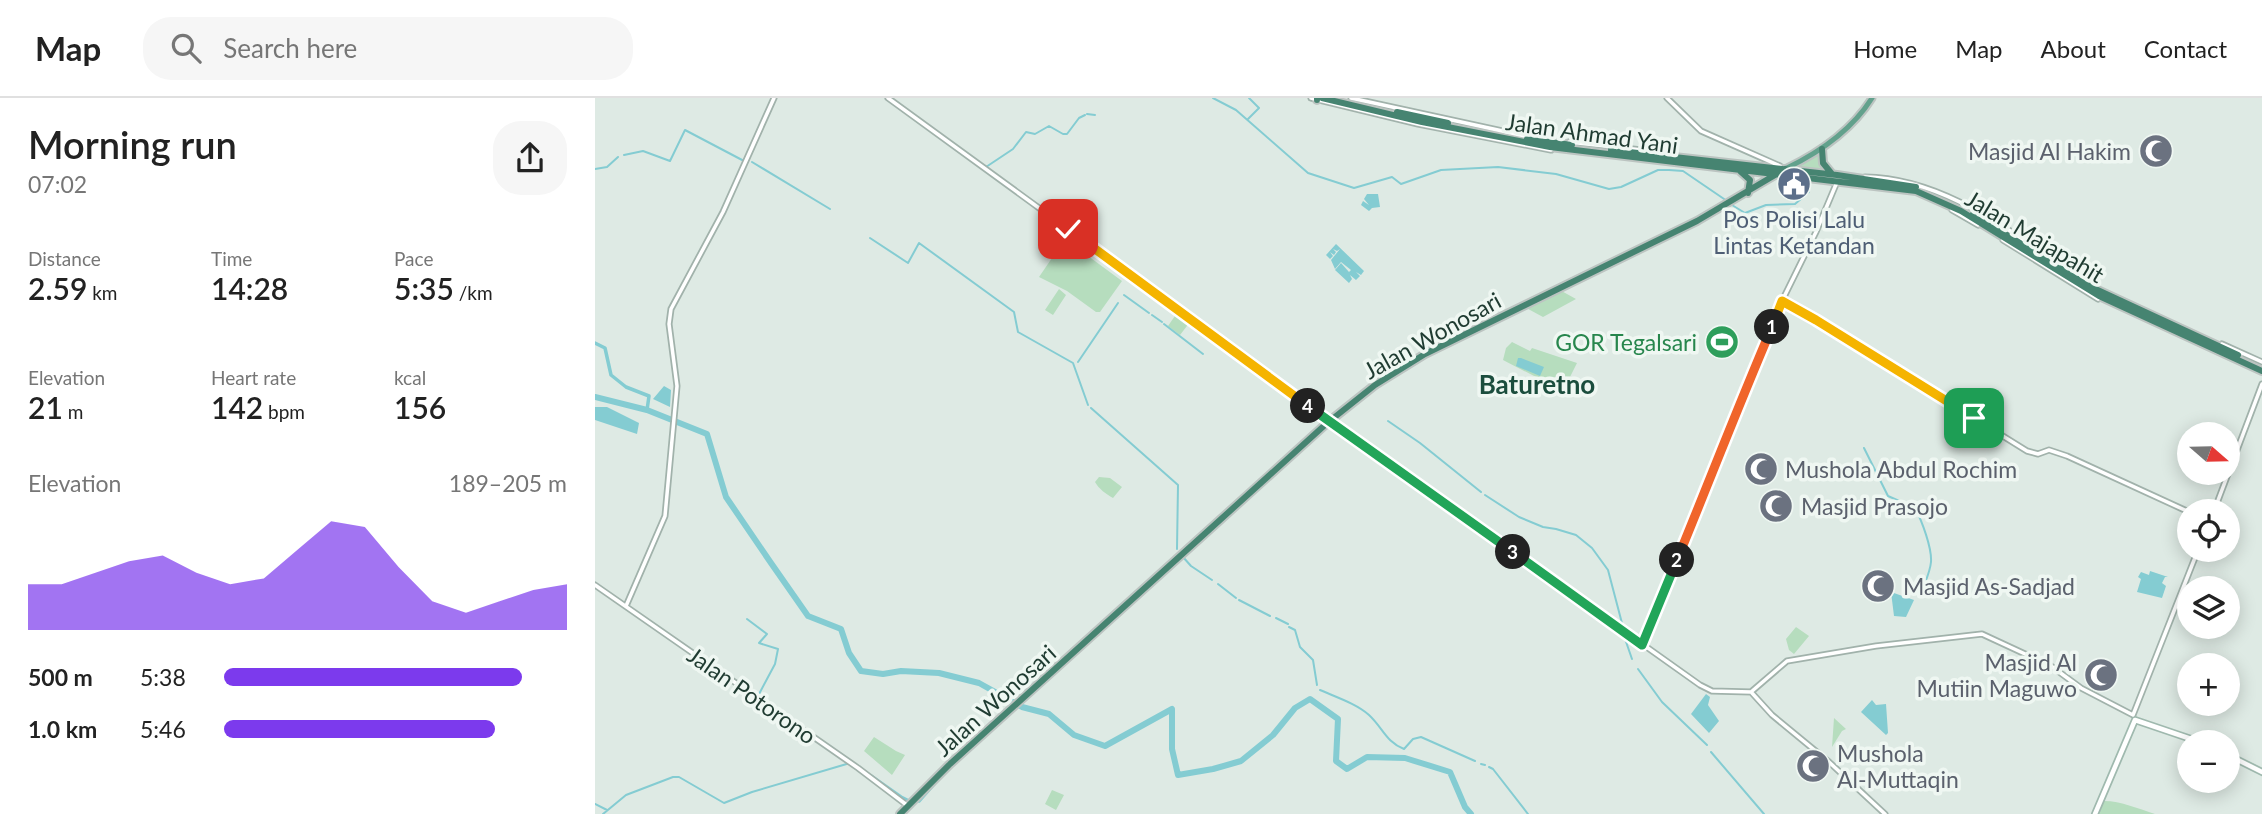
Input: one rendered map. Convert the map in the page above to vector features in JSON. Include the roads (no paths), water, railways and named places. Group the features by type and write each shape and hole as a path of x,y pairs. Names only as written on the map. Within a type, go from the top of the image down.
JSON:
{"highway":[{"name":"Jalan Ahmad Yani","path":"1317,98 1479,134 1587,153 1785,169"},
{"name":"Jalan Ahmad Yani","path":"1336,98 1504,136 1722,165 1777,175"},
{"path":"1822,149 1823,163 1832,174"},
{"path":"1737,169 1750,180 1748,193"},
{"name":"Jalan Wonosari","path":"900,814 1180,556 1375,385 1425,354 1724,206 1785,169"},
{"name":"Jalan Majapahit","path":"1785,169 1832,174 1924,194 1961,211 2059,265 2101,292 2179,326 2208,343"},
{"name":"Jalan Majapahit","path":"1777,175 1837,182 1859,181"},
{"name":"Jalan Majapahit","path":"2009,238 2099,296 2262,368"}],"main road":[{"name":"Jalan Wonosari","path":"1785,169 1822,149 1852,123 1872,98"},
{"path":"2095,814 2134,718 2177,734"},
{"path":"2240,760 2262,772"}],"street":[{"path":"626,606 664,521 676,401 676,368 669,324 671,309 723,212 775,98"},
{"path":"888,98 1330,422 1642,645 1706,689 1751,692 1772,715 1885,814"},
{"path":"1351,98 1537,139"},
{"path":"1667,98 1701,131 1785,169"},
{"path":"1859,181 1868,177 1907,182 1937,191 1978,213 2059,265"},
{"path":"1859,181 1937,203 2087,293 2262,368"},
{"path":"1642,645 1782,301 1837,182"},
{"path":"1782,301 2027,452 2038,454 2049,450 2067,456 2177,506"},
{"path":"2179,326 2262,368"},
{"path":"2219,499 2262,384"},
{"path":"1751,692 1787,661 1876,646 1982,634 2051,666 2081,688 2134,718 2193,562"},
{"name":"Jalan Potorono","path":"595,586 848,762 911,802"}],"water":[{"path":"1367,194 1378,194 1380,207 1369,211 1361,205 1363,201 1369,205 1364,199"},
{"path":"1336,244 1364,271 1361,275 1356,272 1360,276 1356,280 1350,275 1352,279 1349,283 1335,270 1341,263 1349,272 1351,270 1341,262 1335,269 1331,260 1340,249 1333,249 1336,252 1334,255 1330,252 1333,256 1330,259 1326,255"},
{"path":"1518,358 1544,367 1540,376 1516,366"},
{"path":"664,386 671,390 670,407 653,399"},
{"path":"595,407 607,407 639,423 637,434 595,420"},
{"path":"2150,571 2168,577 2165,577 2162,583 2166,586 2162,598 2137,592 2141,572 2149,575"},
{"path":"1891,592 1914,600 1906,617 1894,616"},
{"path":"1706,694 1710,697 1708,705 1719,721 1709,733 1691,714"},
{"path":"1872,700 1876,705 1886,704 1886,735 1861,712"}],"waterway":[{"path":"1213,98 1236,110 1308,173 1354,188 1392,177 1401,184 1441,170 1498,167 1556,174 1609,189 1621,187 1658,170 1669,170 1683,171 1727,201"},
{"path":"1248,119 1259,108 1249,98"},
{"path":"1087,114 1095,115"},
{"path":"986,167 1013,149 1026,132 1035,134 1049,126 1067,134 1079,118 1085,115"},
{"path":"624,155 643,151 670,161 685,130 744,161"},
{"path":"595,169 607,167 618,157"},
{"path":"752,162 830,209"},
{"path":"1732,205 1745,213 1766,205 1795,204 1809,192"},
{"path":"870,238 908,263 919,243 1014,312 1018,332 1073,363 1088,405"},
{"path":"1124,295 1149,313"},
{"path":"1078,362 1118,303"},
{"path":"1152,315 1162,322"},
{"path":"1164,324 1203,354"},
{"path":"595,343 605,348 611,375 626,387 649,396 647,410"},
{"path":"595,397 647,410 707,434 726,497 808,616 841,629 849,653 861,671 883,674 901,671 939,673 979,683 1022,707 1049,714 1074,735 1105,746 1172,709 1172,749 1178,775 1241,761 1273,735 1295,708 1310,699 1338,719 1336,761 1347,769 1367,757 1405,758 1450,772 1465,807 1471,814"},
{"path":"1091,408 1178,485 1177,549"},
{"path":"1388,421 1481,492"},
{"path":"1864,448 1888,496 1915,508 1923,527 1931,562 1921,594"},
{"path":"1485,495 1519,517 1543,527 1576,535 1592,548 1608,570 1623,627"},
{"path":"1183,557 1212,580"},
{"path":"1218,584 1236,598"},
{"path":"1239,600 1270,616"},
{"path":"1276,618 1288,624"},
{"path":"747,619 767,634 759,643 778,649 775,664 758,696"},
{"path":"1289,627 1295,630 1300,647 1313,660 1317,685"},
{"path":"1624,636 1632,659"},
{"path":"1638,669 1662,702 1707,745"},
{"path":"1320,690 1364,711 1389,739 1404,749 1413,739 1421,737 1475,761"},
{"path":"1711,752 1764,814"},
{"path":"603,814 626,795 673,777 679,777 724,803 850,763"},
{"path":"1481,764 1485,765"},
{"path":"1489,767 1528,814"},
{"path":"871,776 909,801 919,801 934,784"},
{"path":"595,804 607,810"}],"place":[{"name":"Masjid Al Hakim","path":"2156,151"},
{"name":"Pos Polisi Lalu Lintas Ketandan","path":"1794,184"},
{"name":"GOR Tegalsari","path":"1722,342"},
{"name":"Mushola Abdul Rochim","path":"1761,469"},
{"name":"Masjid Prasojo","path":"1776,506"},
{"name":"Masjid As-Sadjad","path":"1878,586"},
{"name":"Masjid Al Mutiin Maguwo","path":"2101,675"},
{"name":"Mushola Al-Muttaqin","path":"1813,766"}],"district":[{"name":"Baturetno","path":"1537,384"}]}
